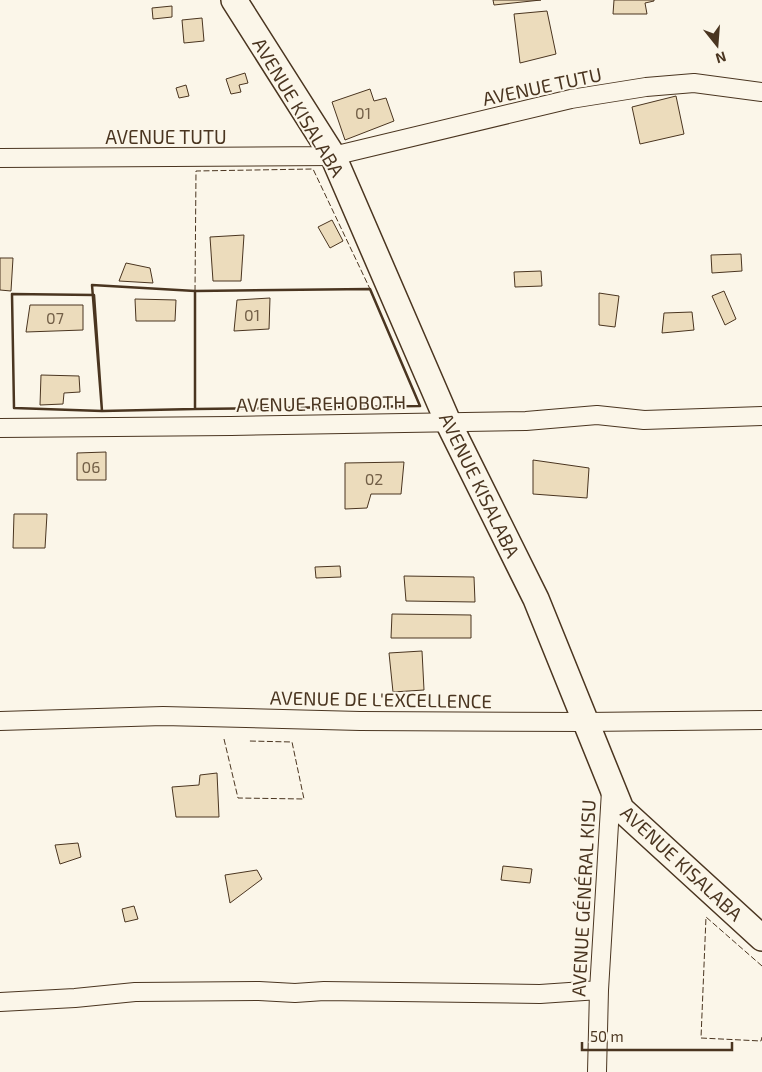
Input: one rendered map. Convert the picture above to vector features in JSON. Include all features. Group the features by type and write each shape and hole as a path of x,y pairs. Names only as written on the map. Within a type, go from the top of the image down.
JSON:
{"street":[{"name":"AVENUE KISALABA","path":"234,0 333,156 448,422 536,599 621,809 762,938"},
{"name":"AVENUE TUTU","path":"0,158 333,156 571,99 636,88 694,83 762,92"},
{"name":"AVENUE REHOBOTH","path":"0,428 526,421 597,415 644,420 762,416"},
{"name":"AVENUE DE L'EXCELLENCE","path":"0,721 162,716 360,721 586,722 762,720"},
{"name":"AVENUE GÉNÉRAL KISU","path":"597,1072 599,990 611,786"},
{"path":"0,1002 75,998 135,992 259,991 295,993 324,991 540,994 599,990"}],"building":[{"path":"493,0 541,0 494,5"},
{"path":"614,0 654,1 645,3 647,14 613,14"},
{"path":"172,6 172,17 153,19 152,8"},
{"path":"547,11 556,54 520,63 514,14"},
{"path":"202,18 204,41 184,43 182,20"},
{"path":"245,73 248,83 239,85 241,92 231,94 226,79"},
{"path":"186,85 189,96 179,98 176,88"},
{"path":"370,89 374,101 386,98 394,121 345,140 332,102"},
{"path":"676,96 684,134 640,144 632,107"},
{"path":"332,220 343,241 330,248 318,227"},
{"path":"244,235 241,281 213,281 210,237"},
{"path":"741,254 742,271 712,273 711,255"},
{"path":"0,258 13,258 11,291 0,290"},
{"path":"126,263 150,268 153,283 119,281"},
{"path":"541,271 542,286 515,287 514,272"},
{"path":"724,291 736,319 725,325 712,296"},
{"path":"599,293 619,296 615,327 599,325"},
{"path":"270,298 269,329 234,331 237,300"},
{"path":"135,299 176,300 175,321 136,321"},
{"path":"30,305 83,305 83,330 26,332"},
{"path":"692,312 694,330 662,333 664,313"},
{"path":"41,375 79,376 80,392 64,393 63,404 40,405"},
{"path":"106,452 106,480 77,480 77,453"},
{"path":"533,460 589,468 587,498 533,494"},
{"path":"404,462 401,494 371,494 367,508 345,509 345,463"},
{"path":"14,514 47,514 45,548 13,548"},
{"path":"340,566 341,577 316,578 315,567"},
{"path":"404,576 474,577 475,602 406,601"},
{"path":"392,614 471,615 471,638 391,638"},
{"path":"422,651 424,690 393,692 389,653"},
{"path":"217,773 219,817 176,817 172,787 199,785 200,775"},
{"path":"78,843 81,857 60,864 55,845"},
{"path":"503,866 532,869 530,883 501,880"},
{"path":"257,870 262,879 230,903 225,875"},
{"path":"134,906 138,919 125,922 122,909"}],"fence":[{"path":"195,291 196,171 313,169 370,289"},
{"path":"224,739 238,798 304,799 292,742 249,741"},
{"path":"762,966 706,917 701,1038 761,1041 762,1037"}],"wall":[{"path":"92,285 195,291 195,409 102,411 92,285"},
{"path":"370,289 420,406 195,409 195,291 370,289"},
{"path":"12,294 94,295 102,411 14,408 12,294"}]}
